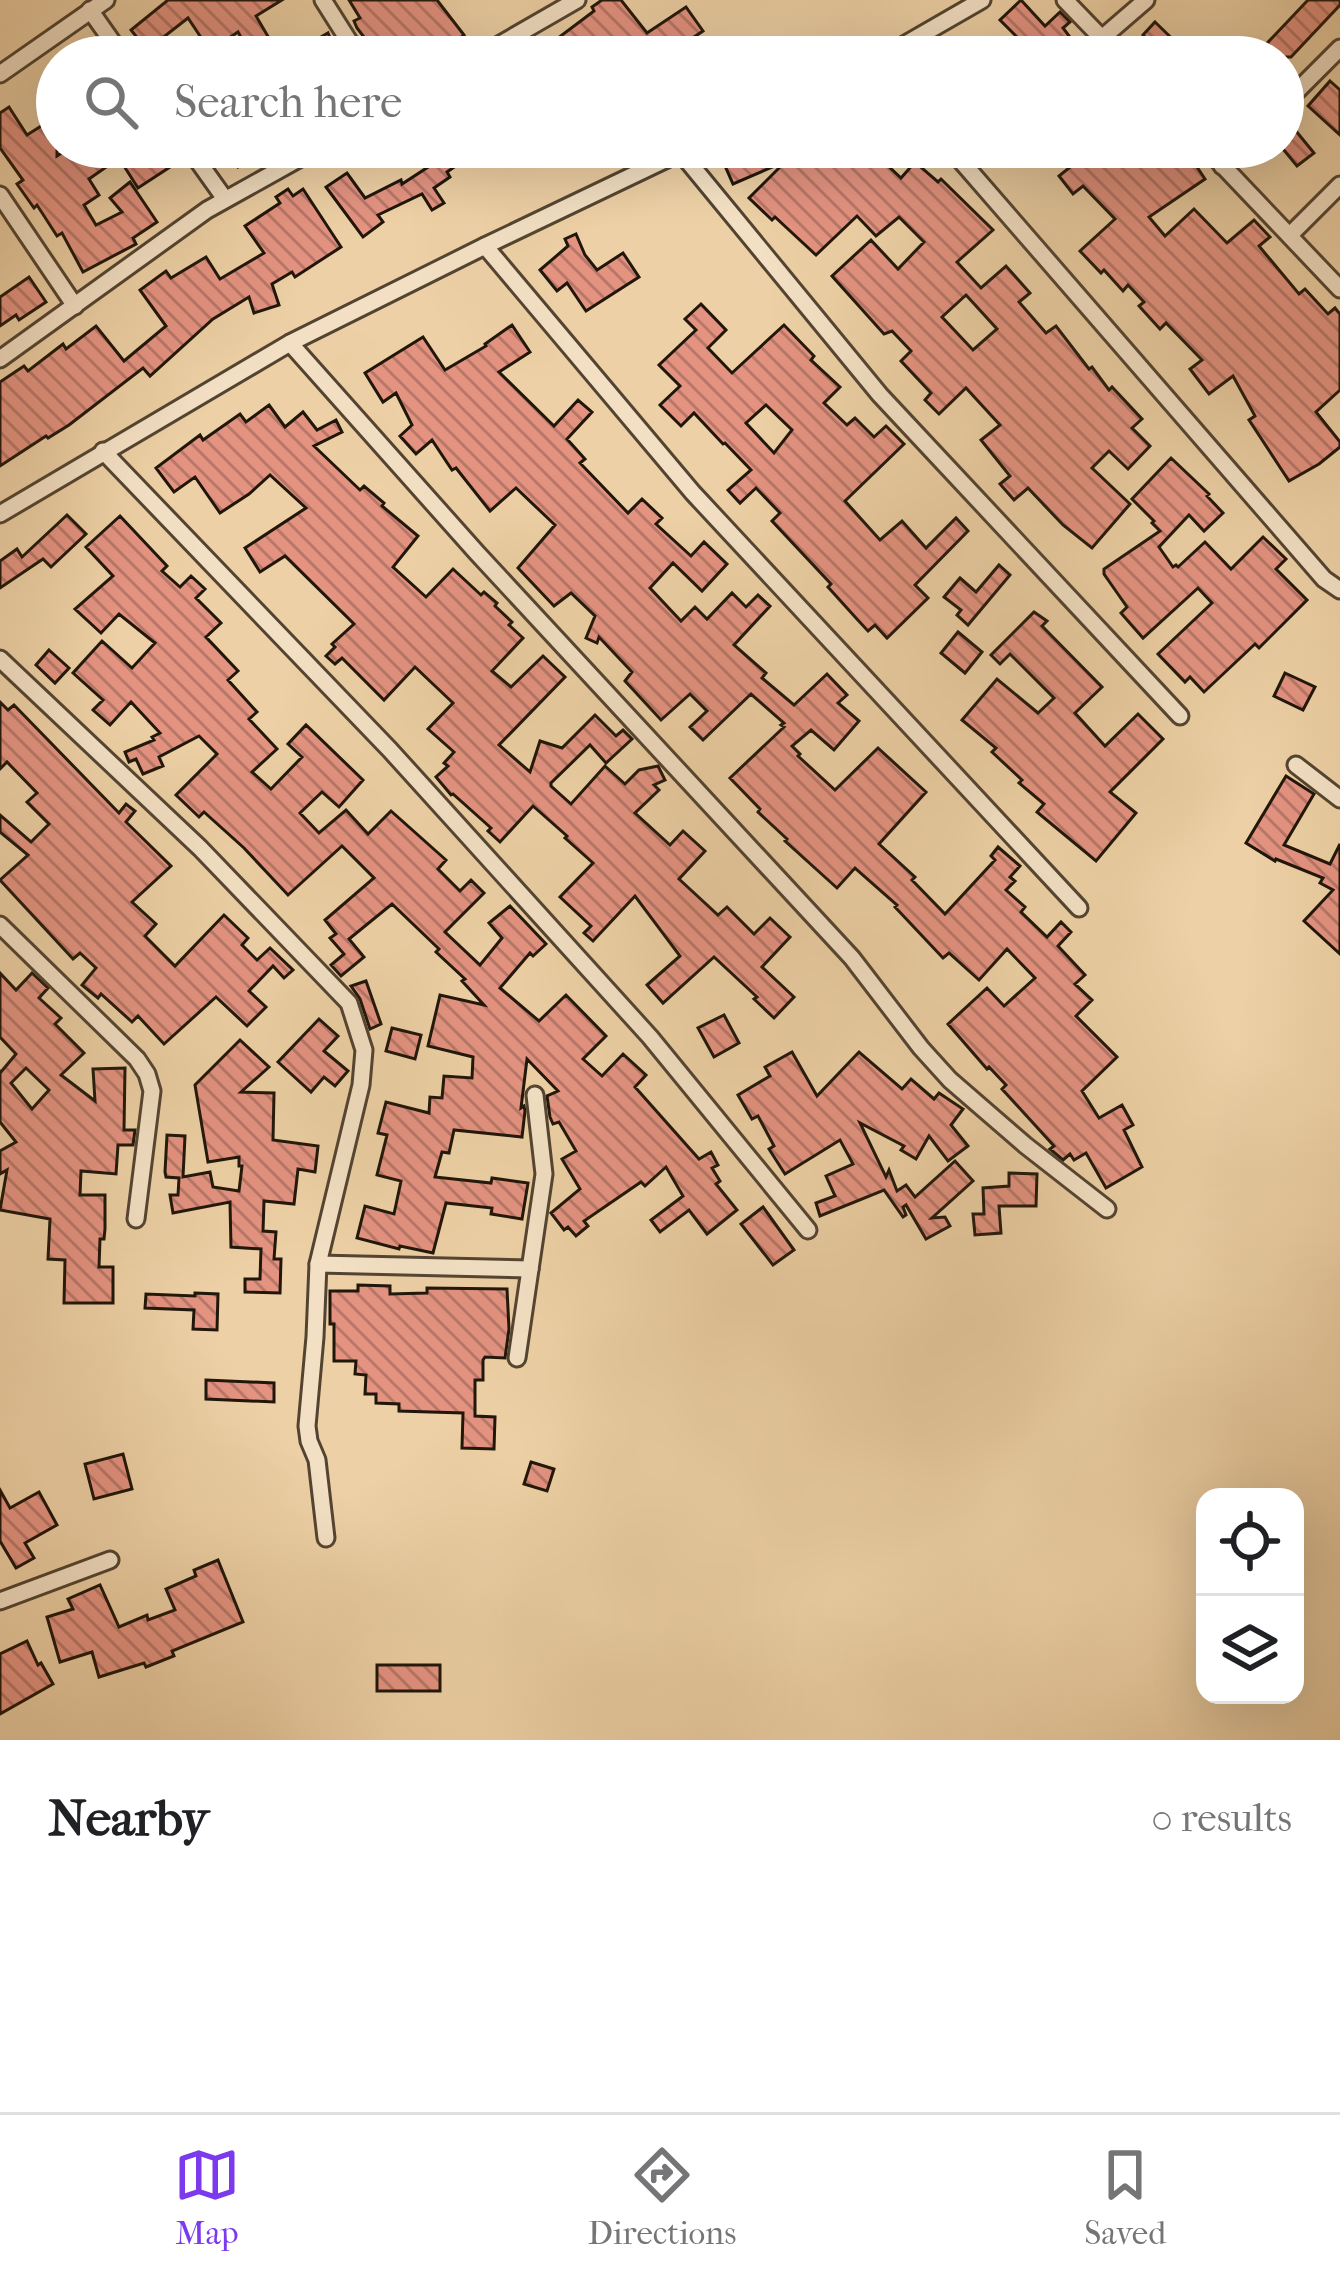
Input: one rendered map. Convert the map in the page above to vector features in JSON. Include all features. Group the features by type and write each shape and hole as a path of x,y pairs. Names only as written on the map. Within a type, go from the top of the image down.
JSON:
{"street":[{"path":"53,36 106,0"},
{"path":"323,0 346,36"},
{"path":"514,36 577,0"},
{"path":"920,36 982,0"},
{"path":"1065,0 1100,36"},
{"path":"1104,36 1147,0"},
{"path":"90,10 108,36"},
{"path":"0,74 36,48"},
{"path":"1304,84 1340,48"},
{"path":"203,168 225,199"},
{"path":"0,359 225,199 282,168"},
{"path":"0,514 290,343 642,168"},
{"path":"698,168 880,395 1180,716"},
{"path":"967,168 1324,580 1340,590"},
{"path":"1224,168 1340,289"},
{"path":"1290,235 1340,185"},
{"path":"0,195 75,306"},
{"path":"484,246 693,493 1079,908"},
{"path":"290,343 477,554 852,958 950,1080 1107,1209"},
{"path":"103,451 406,767 650,1037 808,1230"},
{"path":"0,659 200,848 349,1003 364,1050 362,1084 318,1264 307,1426 317,1460 326,1538"},
{"path":"1295,765 1340,799"},
{"path":"0,925 147,1074 152,1090 136,1219"},
{"path":"517,1358 544,1174 535,1095"},
{"path":"318,1264 530,1270"},
{"path":"0,1601 110,1560"}],"building":[{"path":"168,0 282,0 256,16 268,36 240,36 238,32 200,36 188,18 165,36 136,36 131,30"},
{"path":"349,0 437,0 464,35 363,36 354,21 360,18"},
{"path":"602,0 621,0 647,33 686,7 703,31 696,36 561,36 594,11 592,7"},
{"path":"1021,0 1045,26 1060,12 1070,22 1063,28 1069,36 1016,36 1000,20"},
{"path":"1308,0 1340,0 1304,43 1304,36 1274,36"},
{"path":"1155,22 1169,36 1144,36"},
{"path":"1330,81 1340,90 1340,135 1308,106"},
{"path":"9,107 27,135 36,129 36,168 105,168 89,179 99,195 84,205 96,225 122,212 110,198 130,182 157,222 133,238 136,244 83,272 62,233 57,236 17,184 23,180 0,148 0,113"},
{"path":"1304,141 1314,153 1304,161"},
{"path":"125,168 168,168 138,188"},
{"path":"427,168 453,168 447,172 450,177 434,188 444,203 432,210 422,194 378,215 383,222 363,237 326,187 347,173 365,198 401,180 402,184"},
{"path":"726,168 770,168 733,184"},
{"path":"779,168 890,168 901,178 910,168 922,168 938,182 941,179 993,230 957,262 981,288 1006,266 1030,293 1019,302 1046,333 1056,326 1089,369 1142,419 1132,428 1150,446 1128,469 1109,451 1092,468 1130,504 1092,548 1028,488 1014,500 1000,484 1010,476 981,440 1000,425 966,388 939,414 925,400 931,393 901,361 911,351 892,331 884,334 832,276 871,240 898,269 924,242 899,217 876,236 857,216 816,255 749,198","holes":["966,295 997,329 973,350 942,317"]},
{"path":"1069,168 1198,168 1205,179 1149,217 1165,236 1194,209 1227,243 1254,220 1270,237 1259,246 1299,294 1305,289 1328,314 1335,308 1340,314 1340,390 1316,412 1340,447 1289,481 1249,420 1255,416 1233,376 1209,394 1190,369 1202,360 1166,323 1160,329 1128,285 1123,291 1080,251 1115,219 1083,186 1073,194 1059,176"},
{"path":"288,189 293,196 303,189 341,247 295,277 292,272 272,284 279,305 254,313 249,297 213,319 150,376 143,368 69,425 0,466 0,382 24,366 28,371 63,344 66,349 96,326 124,361 166,326 140,290 166,271 171,278 206,257 220,279 264,253 245,226 280,203 276,197"},
{"path":"576,234 597,270 623,253 639,277 586,311 567,283 557,291 540,270 568,246 565,239"},
{"path":"29,277 46,302 0,326 0,297"},
{"path":"701,304 726,330 708,348 732,373 784,325 840,387 824,403 847,425 855,418 874,437 886,426 904,444 845,501 880,540 902,521 926,548 956,518 968,531 915,585 928,598 887,638 875,625 868,631 828,587 831,584 772,521 780,513 756,488 740,503 728,490 751,470 725,443 694,413 681,426 660,405 680,386 659,365 696,330 685,319","holes":["766,405 792,430 774,453 746,423"]},
{"path":"512,325 530,352 499,372 554,426 578,400 592,412 567,439 585,459 580,463 628,513 642,499 662,518 656,524 691,556 704,542 727,564 702,591 673,563 650,588 681,621 695,607 707,619 732,593 746,607 758,595 770,606 734,645 766,673 762,678 794,705 827,674 847,695 838,703 859,721 834,750 811,730 792,746 798,756 835,790 878,748 926,792 879,844 915,877 912,880 945,914 995,860 991,856 998,847 1020,866 1006,890 1025,907 1021,912 1047,937 1061,922 1071,932 1058,946 1085,975 1075,984 1092,1000 1076,1016 1117,1057 1082,1091 1099,1118 1122,1105 1133,1125 1124,1130 1142,1167 1106,1188 1086,1153 1074,1160 1070,1154 1063,1160 1002,1089 1006,1085 948,1024 987,988 1004,1006 1035,978 1007,949 979,980 949,953 943,958 897,905 855,868 837,888 785,841 730,778 784,723 751,694 703,740 690,727 707,711 690,694 661,720 625,681 632,672 599,637 597,643 586,638 595,616 571,593 554,606 518,568 555,525 516,488 490,511 432,440 416,454 400,436 412,425 396,393 383,402 365,373 423,337 445,370"},
{"path":"269,405 285,427 303,412 317,430 336,420 342,432 314,446 418,536 393,567 426,597 453,569 497,603 523,638 492,671 511,687 543,656 565,677 499,745 530,772 540,741 562,748 595,715 616,736 623,730 632,739 606,763 590,745 551,783 571,804 605,766 625,784 639,770 658,766 665,780 654,785 659,790 635,813 670,845 683,831 705,851 679,879 718,915 727,907 754,934 770,918 790,937 762,967 794,997 774,1018 714,957 663,1003 647,985 680,956 635,896 593,941 584,933 591,926 560,897 593,863 567,836 533,806 500,842 488,831 491,828 451,795 436,777 454,752 428,729 453,703 415,667 384,700 342,658 335,664 326,656 354,624 285,556 260,572 245,548 306,508 270,475 220,513 195,477 174,492 156,468 200,435 203,440 240,414 246,422"},
{"path":"1171,458 1223,513 1204,531 1189,515 1159,547 1173,567 1205,542 1231,569 1263,537 1286,559 1276,569 1307,600 1259,648 1255,644 1204,692 1190,677 1185,682 1158,654 1212,603 1198,588 1143,638 1121,613 1127,607 1104,574 1104,569 1160,531 1132,499"},
{"path":"67,515 86,534 51,567 43,559 0,588 0,561 17,549 22,557"},
{"path":"120,516 167,566 162,571 180,587 191,576 205,589 196,598 221,623 206,637 238,671 228,680 257,712 249,719 277,749 252,772 271,789 302,757 288,744 306,725 363,780 339,807 322,792 300,813 319,833 346,810 368,834 391,811 446,860 438,869 460,891 471,880 484,893 445,932 480,965 502,938 489,923 510,906 546,944 533,956 530,953 500,988 539,1021 566,995 606,1036 583,1059 602,1076 623,1054 646,1075 635,1087 699,1159 711,1152 718,1165 712,1168 720,1181 716,1184 737,1210 707,1234 689,1210 660,1232 651,1220 683,1196 666,1167 645,1186 641,1182 584,1221 588,1226 576,1236 568,1227 564,1230 551,1213 580,1189 562,1159 576,1151 559,1122 553,1124 550,1117 547,1096 558,1091 527,1059 522,1137 454,1130 449,1153 442,1152 435,1177 528,1183 522,1219 491,1214 492,1208 446,1203 433,1253 357,1238 365,1206 394,1214 401,1181 377,1175 387,1135 378,1133 386,1102 429,1113 430,1097 442,1098 444,1076 472,1078 473,1057 428,1046 440,995 484,1005 436,952 439,949 392,904 349,939 364,957 341,976 331,965 344,954 330,938 336,934 325,920 374,878 342,846 288,895 204,812 199,817 176,795 217,754 199,736 159,757 163,766 143,774 136,759 129,762 125,752 160,733 131,702 110,725 93,710 103,700 73,673 102,641 132,668 155,643 119,614 101,633 75,609 113,576 86,547"},
{"path":"999,565 1010,575 968,625 957,615 961,610 944,597 960,578 976,592"},
{"path":"1034,612 1102,687 1075,713 1105,746 1138,714 1163,739 1110,792 1136,813 1096,861 1037,812 1044,804 992,752 996,748 962,720 997,679 1038,713 1054,698 1010,654 1000,664 991,655"},
{"path":"958,632 982,652 965,673 941,653"},
{"path":"49,650 69,668 55,683 36,665"},
{"path":"1285,673 1315,687 1303,710 1274,696"},
{"path":"0,702 8,710 14,705 119,813 126,804 135,811 126,822 171,866 132,902 156,924 145,936 175,966 224,915 248,938 242,945 257,960 270,948 293,970 284,978 273,966 249,991 266,1007 247,1026 216,997 164,1044 138,1016 132,1022 101,994 98,998 82,985 96,968 80,953 73,959 0,880 28,855 0,832 0,815 31,842 49,824 27,802 37,793 7,762 0,769"},
{"path":"1286,776 1314,794 1284,845 1330,864 1340,844 1340,954 1304,921 1333,890 1320,883 1323,878 1275,861 1246,843"},
{"path":"0,973 16,990 32,973 48,988 39,998 61,1018 55,1024 84,1053 61,1075 95,1101 93,1069 125,1068 124,1130 135,1130 133,1145 118,1145 116,1174 81,1171 80,1195 105,1195 99,1267 113,1267 113,1303 64,1303 65,1260 48,1259 50,1219 0,1210 7,1170 0,1174 0,1151 16,1142 0,1122 0,1070 16,1054 0,1037","holes":["26,1068 49,1090 32,1109 11,1083"]},
{"path":"366,981 381,1024 370,1029 351,986"},
{"path":"724,1015 739,1043 714,1057 698,1028"},
{"path":"319,1019 338,1036 324,1051 348,1071 335,1086 324,1077 311,1092 278,1062"},
{"path":"392,1028 421,1035 415,1059 386,1051"},
{"path":"240,1040 269,1067 241,1092 274,1093 273,1140 318,1146 315,1172 298,1169 294,1204 264,1201 263,1231 276,1232 274,1259 281,1259 280,1293 245,1292 245,1279 260,1279 261,1249 231,1247 230,1202 173,1213 170,1195 178,1195 179,1178 166,1177 165,1172 167,1135 185,1136 183,1177 210,1172 213,1187 239,1191 239,1157 208,1162 195,1085"},
{"path":"792,1052 817,1096 859,1052 902,1089 911,1079 934,1099 939,1093 963,1109 951,1125 968,1146 948,1161 929,1136 916,1159 901,1150 904,1146 860,1123 897,1191 906,1185 915,1197 955,1161 973,1181 932,1218 945,1217 950,1226 926,1239 906,1205 903,1217 884,1190 820,1216 816,1203 835,1196 826,1176 853,1164 840,1140 785,1174 769,1149 774,1146 758,1116 752,1119 738,1095 770,1076 765,1067"},
{"path":"1009,1173 1037,1174 1036,1206 999,1206 1001,1233 975,1235 973,1214 984,1214 983,1188 1009,1186"},
{"path":"763,1207 794,1250 773,1265 741,1224"},
{"path":"358,1285 390,1286 390,1294 427,1293 427,1288 507,1289 505,1358 485,1357 483,1380 475,1380 475,1416 495,1417 494,1449 462,1448 463,1413 399,1411 399,1404 376,1403 376,1394 365,1394 366,1375 355,1374 356,1361 334,1361 330,1291 358,1291"},
{"path":"146,1294 218,1294 217,1330 193,1329 194,1310 145,1308"},
{"path":"206,1380 274,1383 274,1402 206,1399"},
{"path":"123,1454 132,1489 94,1499 85,1464"},
{"path":"531,1462 554,1469 547,1491 524,1484"},
{"path":"0,1490 10,1508 39,1492 57,1525 25,1543 34,1558 16,1568 0,1541"},
{"path":"218,1560 243,1622 146,1667 144,1663 99,1677 92,1652 60,1662 47,1617 73,1609 68,1599 100,1585 119,1627 147,1615 148,1620 175,1610 166,1589"},
{"path":"27,1641 53,1684 0,1714 0,1654"},
{"path":"377,1665 440,1665 440,1691 377,1691"}]}
